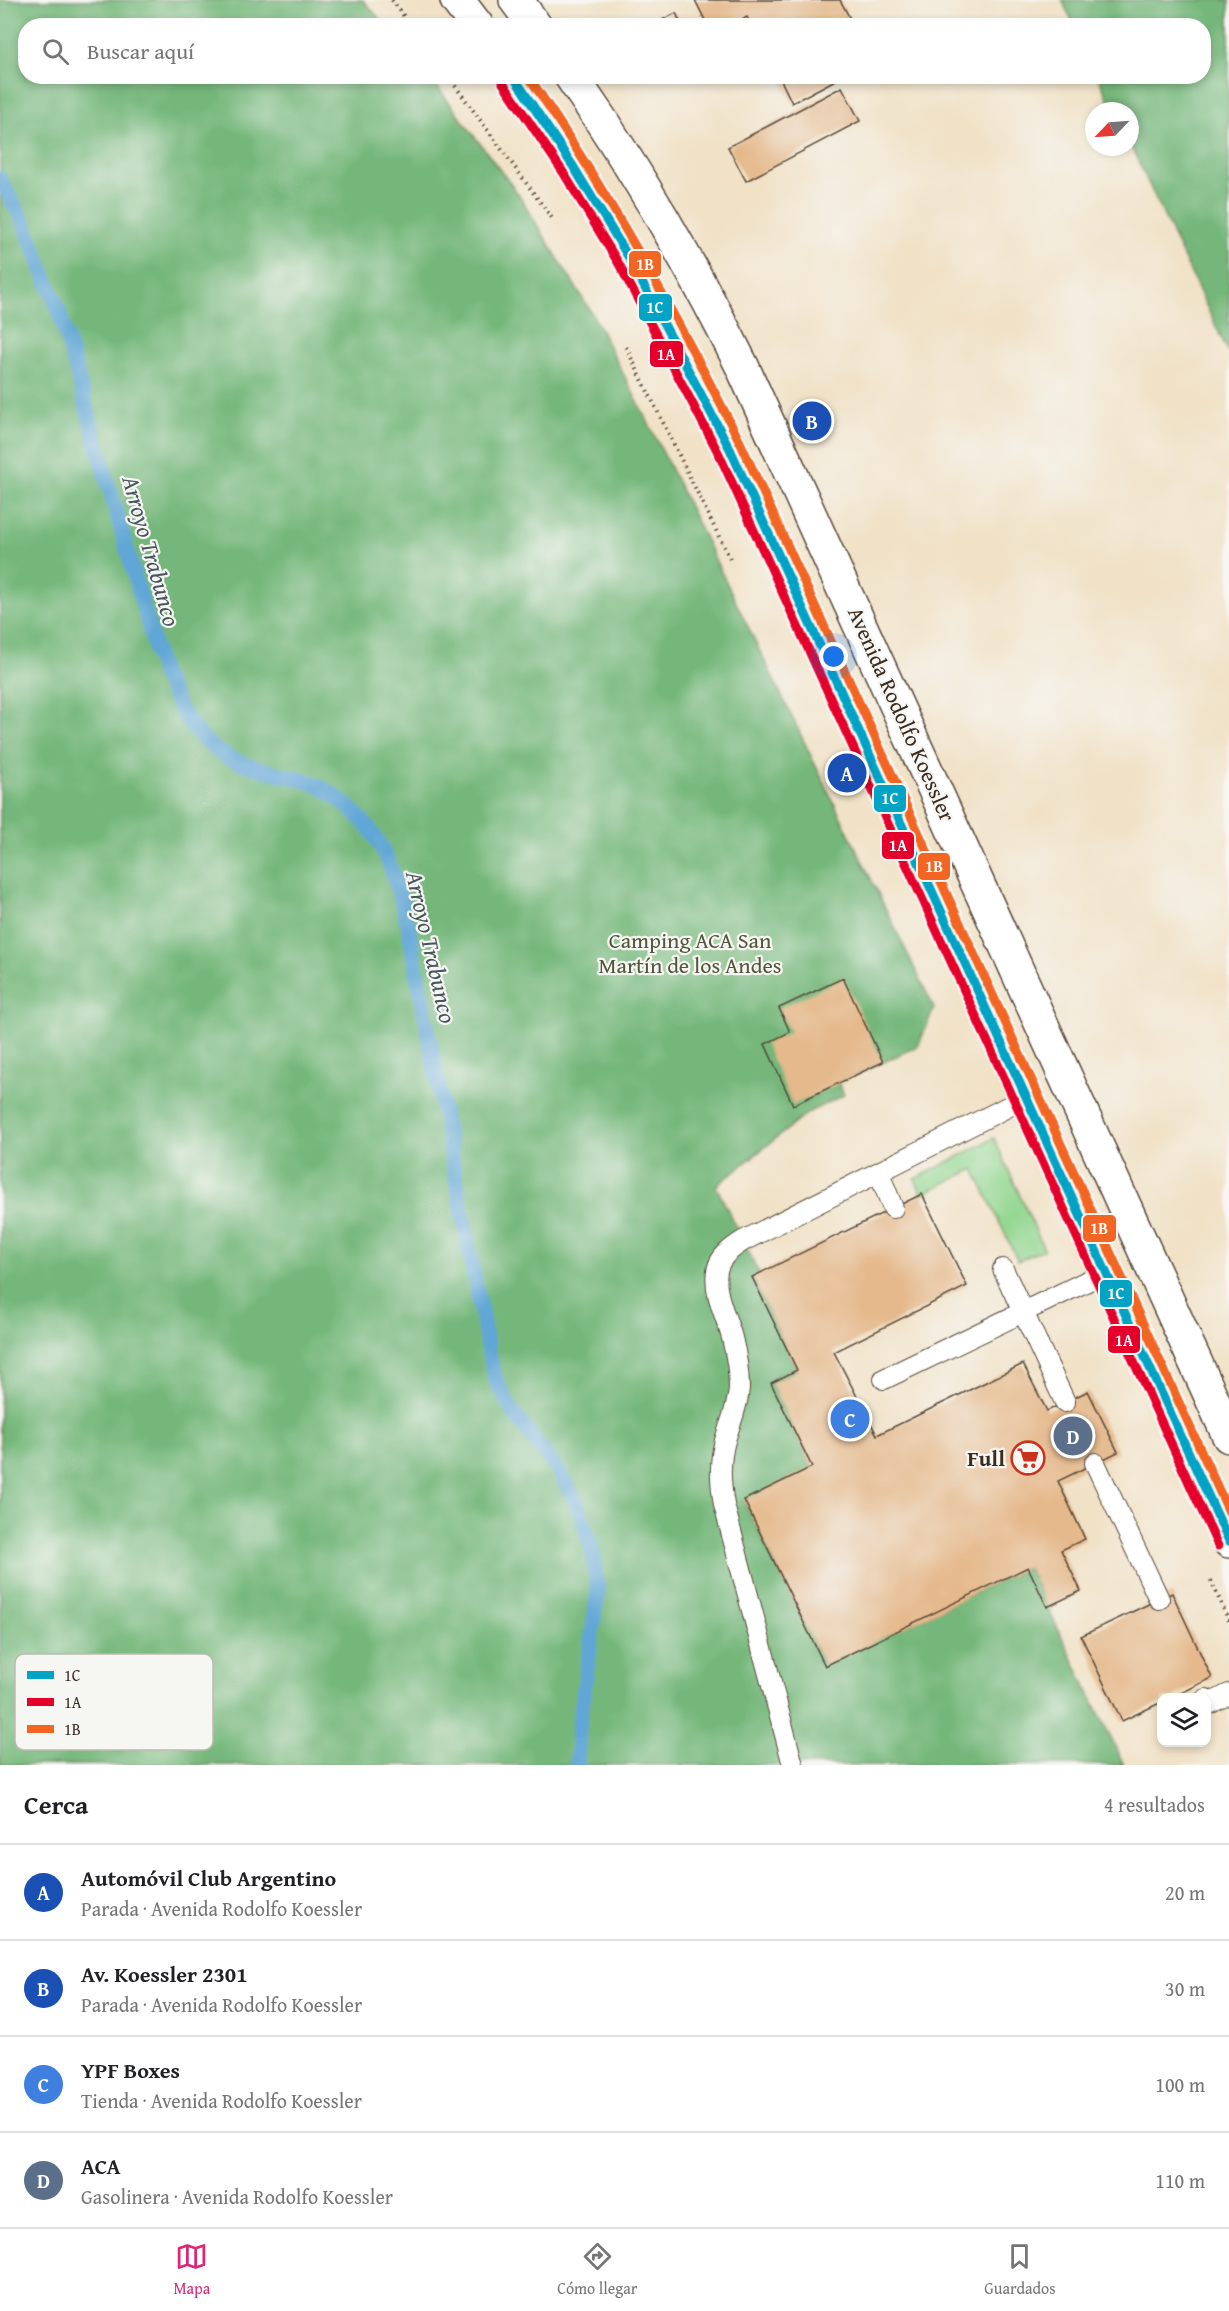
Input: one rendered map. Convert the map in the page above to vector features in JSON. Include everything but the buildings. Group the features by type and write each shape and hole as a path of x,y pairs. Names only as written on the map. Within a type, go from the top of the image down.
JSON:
{"main road":[{"path":"457,0 471,18"},
{"path":"516,0 529,18"},
{"name":"Avenida Rodolfo Koessler","path":"518,84 611,225 692,371 762,518 1229,1541"},
{"name":"Avenida Rodolfo Koessler","path":"576,84 671,232 742,366 1229,1436"}],"lane":[{"path":"793,1765 724,1505 720,1481 721,1458 735,1414 739,1389 737,1364 717,1286 717,1271 723,1258 743,1241 1027,1097"},
{"path":"879,1173 893,1208"},
{"path":"1003,1269 1065,1402"},
{"path":"884,1379 1106,1272"},
{"path":"1095,1463 1159,1599"},
{"path":"1211,1703 1229,1694"}],"path":[{"path":"392,0 405,18"},
{"path":"454,84 555,222"},
{"path":"622,339 733,564"}],"green space":[{"name":"Camping ACA San Martín de los Andes","path":"0,0 363,0 379,18 18,18 18,84 435,84 518,194 593,315 648,422 934,1008 918,1046 838,1083 844,1095 809,1112 716,1186 759,1273 752,1277 797,1370 771,1383 812,1467 744,1501 825,1665 1028,1567 1124,1765 0,1765"},
{"path":"1062,0 1229,0 1229,354 1136,156 1139,156 1139,102 1110,102 1101,84 1211,84 1211,18 1071,18"},
{"path":"994,1138 1044,1249 1018,1261 974,1169 922,1194 915,1179"}],"waterway":[{"name":"Arroyo Trabunco","path":"0,179 24,222 60,314 162,673 179,707 201,737 221,753 254,767 312,783 343,802 377,839 394,877 409,930 496,1381 514,1414 560,1473 579,1508 592,1548 598,1590 579,1726 577,1765"}],"transit line":[{"name":"1A","path":"504,84 563,172 619,264 719,454 1218,1546"},
{"name":"1C","path":"518,84 573,166 629,258 730,449 1229,1541"},
{"name":"1B","path":"533,84 641,256 741,444 1229,1512"}],"place":[{"name":"Av. Koessler 2301","path":"812,421"},
{"name":"Automóvil Club Argentino","path":"847,773"},
{"name":"YPF Boxes","path":"850,1419"},
{"name":"ACA","path":"1073,1436"},
{"name":"Full","path":"1028,1458"}]}
